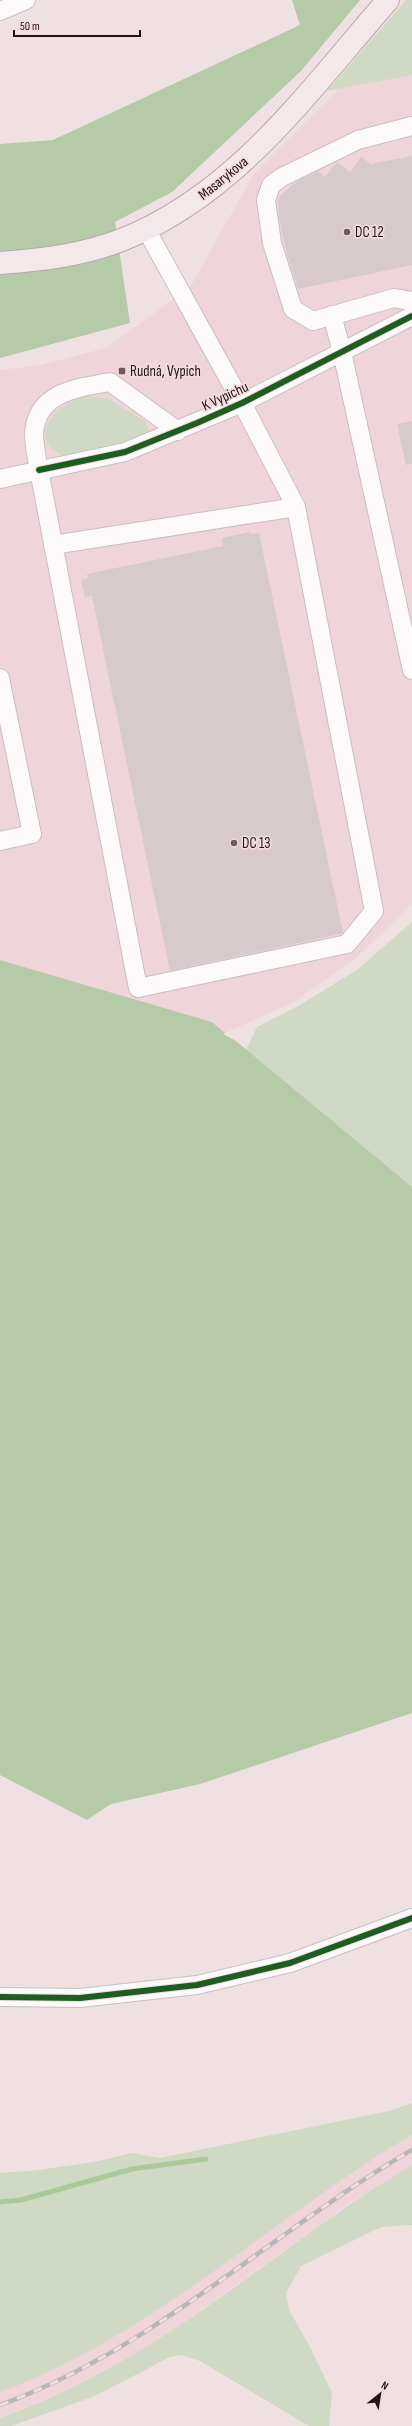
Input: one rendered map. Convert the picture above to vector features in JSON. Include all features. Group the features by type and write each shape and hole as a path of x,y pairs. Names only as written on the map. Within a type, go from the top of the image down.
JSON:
{"main road":[{"name":"Masarykova","path":"0,263 69,255 107,245 146,229 194,202 241,165 388,0"}],"street":[{"path":"0,11 26,0"},
{"path":"412,126 358,140 282,177 271,185 266,200 272,243 293,309 313,320 394,298 412,301"},
{"name":"K Vypichu","path":"146,229 242,402"},
{"path":"332,315 342,352 412,670"},
{"name":"K Vypichu","path":"0,479 126,452 178,431 242,402 412,316"},
{"path":"178,431 110,382 66,390 41,407 34,433 39,470 53,545 138,988 347,944 374,911 296,507 242,402"},
{"path":"53,545 296,507"},
{"path":"0,678 32,834 0,841"},
{"path":"0,1997 80,1998 197,1985 290,1963 412,1918"}],"shaded area":[{"path":"412,16 412,904 355,959 294,1002 225,1033 212,1022 0,960 0,370 41,365 106,348 190,287 255,172"},
{"path":"412,2135 412,2165 353,2201 174,2330 126,2360 73,2388 0,2418 0,2392 62,2365 113,2338 160,2309 339,2180"}],"green space":[{"path":"292,0 360,0 301,71 172,192 115,222 130,323 0,358 0,144 53,140 300,25"},
{"path":"406,0 412,0 412,75 327,91"},
{"path":"84,396 106,398 145,421 149,430 145,440 67,458 54,450 47,442 45,433 48,424 62,407"},
{"path":"412,922 412,1187 246,1050 257,1027 295,1008 357,970"},
{"path":"0,960 212,1022 225,1033 223,1034 236,1041 412,1187 412,1713 200,1784 111,1804 87,1820 0,1775"},
{"path":"412,2103 412,2135 360,2167 161,2308 110,2340 56,2368 0,2392 0,2173 31,2171 94,2162 132,2153 160,2158 389,2111"},
{"path":"412,2165 412,2225 381,2227 301,2266 286,2293 289,2310 310,2347 332,2393 329,2426 309,2426 200,2361 182,2355 170,2357 95,2396 11,2426 0,2426 0,2418 45,2400 89,2379 131,2356 173,2330 233,2289 351,2204"}],"building":[{"name":"DC 12","path":"412,156 412,265 298,289 287,254 279,218 278,198 294,183 318,171 325,177 337,162 350,172 361,157 371,164"},
{"path":"412,421 412,464 406,465 397,424"},
{"name":"DC 13","path":"250,532 250,534 259,533 343,933 170,971 92,596 85,597 81,580 88,578 87,574 223,546 222,538"}],"waterway":[{"path":"0,2202 21,2200 132,2169 206,2159"}],"railway":[{"path":"0,2405 56,2381 110,2353 162,2321 212,2287 310,2216 360,2182 412,2150"}],"cycle path":[{"path":"39,470 125,452 197,423 242,403 412,316"},
{"path":"0,1997 80,1998 197,1985 290,1963 412,1918"}],"place":[{"name":"DC 12","path":"347,232"},
{"name":"Rudná, Vypich","path":"122,371"},
{"name":"DC 13","path":"234,843"}]}
